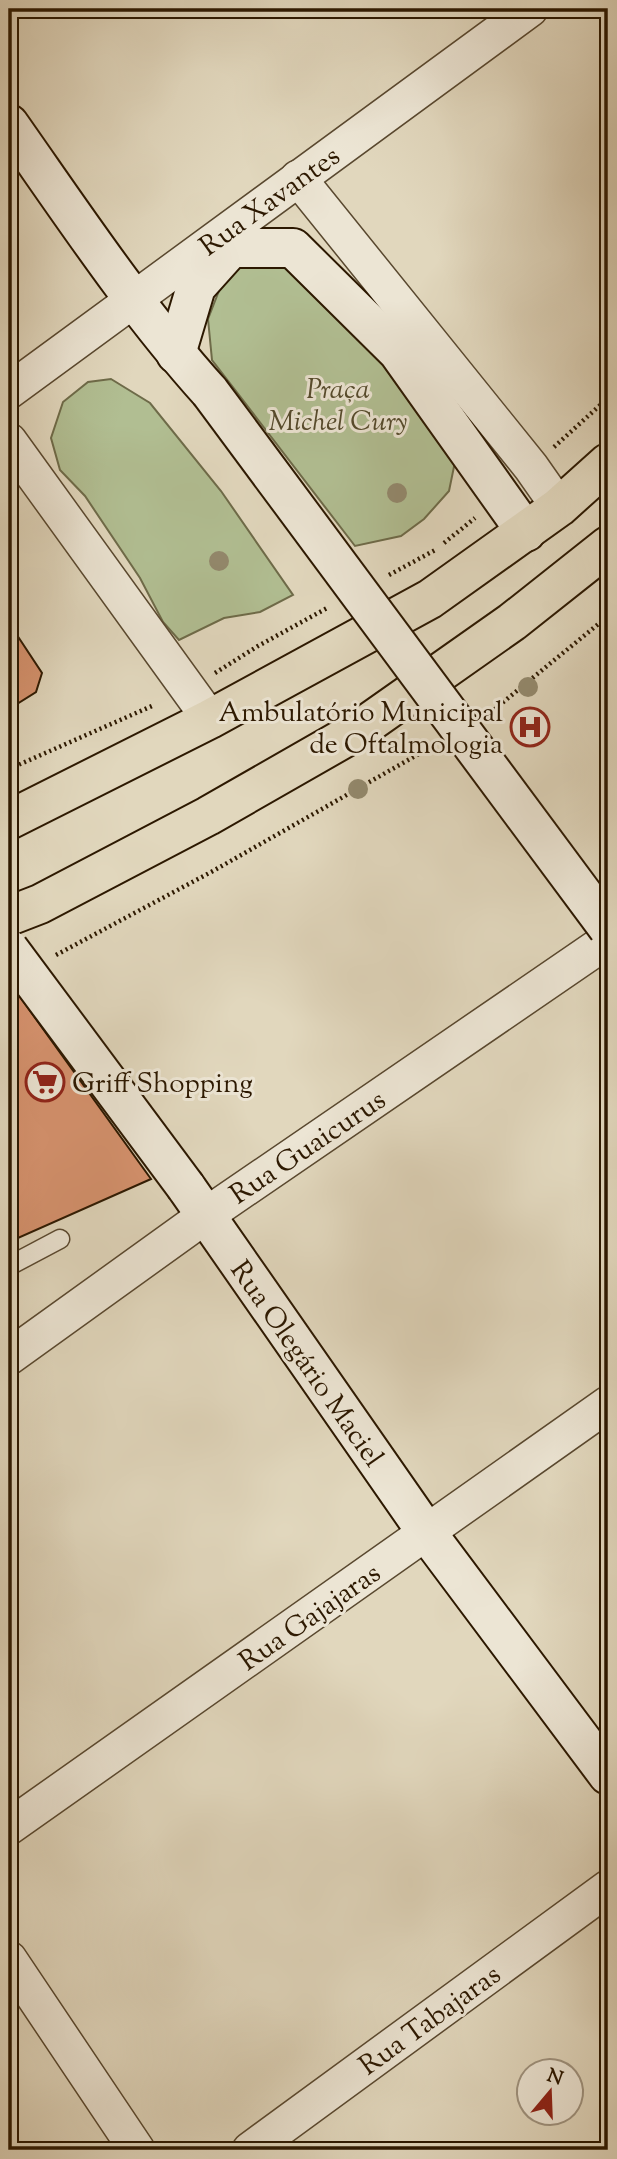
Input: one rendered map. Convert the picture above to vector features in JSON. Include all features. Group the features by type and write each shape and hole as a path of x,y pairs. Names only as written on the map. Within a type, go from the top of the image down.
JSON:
{"main road":[{"path":"9,124 134,299 176,354 210,392 608,928"},
{"path":"176,354 196,287 231,248 293,248 398,352 526,532"},
{"path":"9,820 210,719 430,599 559,507 608,463"},
{"path":"9,916 40,904 208,816 360,729 512,622 608,546"},
{"name":"Rua Olegário Maciel","path":"9,949 196,1201 427,1533 608,1776"}],"street":[{"name":"Rua Xavantes","path":"9,391 530,9"},
{"path":"299,178 531,467 559,507"},
{"path":"9,441 210,719"},
{"name":"Rua Guaicurus","path":"9,1357 196,1201 608,940"},
{"name":"Rua Gajajaras","path":"9,1827 608,1404"},
{"name":"Rua Tabajaras","path":"250,2150 608,1888"},
{"path":"9,1959 137,2150"}],"lane":[{"path":"9,1266 60,1239"}],"path":[{"path":"478,720 491,713 608,616"},
{"path":"45,961 213,871 442,741"}],"green space":[{"name":"Praça Michel Cury","path":"287,256 339,297 456,457 449,491 424,519 401,536 355,546 212,360 208,319 222,283 246,258"},
{"path":"111,379 150,403 221,491 293,595 260,612 224,618 179,640 163,622 140,578 85,496 60,470 51,438 63,402 88,382"}],"building":[{"path":"13,629 42,673 36,692 9,709 9,631"},
{"name":"Griff Shopping","path":"9,984 151,1179 9,1242"}],"place":[{"name":"Ambulatório Municipal de Oftalmologia","path":"530,727"},
{"name":"Griff Shopping","path":"45,1082"}]}
